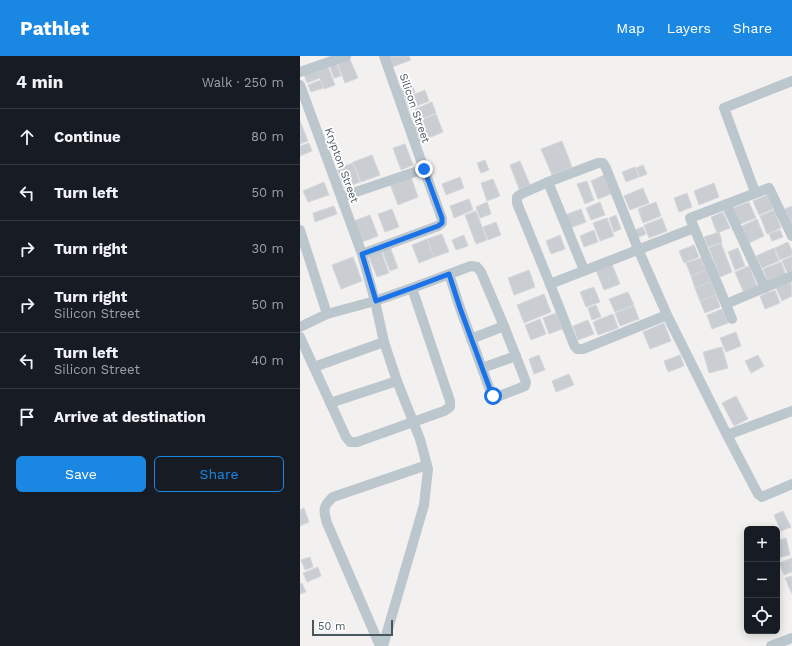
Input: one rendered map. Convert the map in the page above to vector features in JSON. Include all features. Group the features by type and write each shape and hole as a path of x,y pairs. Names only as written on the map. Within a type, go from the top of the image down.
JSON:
{"street":[{"path":"300,72 346,56"},
{"name":"Silicon Street","path":"362,254 438,226 442,223 442,218 384,56"},
{"path":"755,192 724,108 792,81"},
{"name":"Krypton Street","path":"300,85 362,254 376,301 384,342 397,381 420,439 428,470 424,506 381,646"},
{"path":"667,315 583,349 577,349 574,345 517,203 517,197 548,182 598,163 604,163 638,249 667,315 758,494 762,497 792,484"},
{"path":"341,197 424,169"},
{"path":"548,182 584,270"},
{"path":"732,319 690,218 755,192 769,188 792,236"},
{"path":"726,204 765,288"},
{"path":"550,284 694,228"},
{"path":"300,230 327,314"},
{"path":"300,327 327,314 376,301 412,288 449,274 471,266 477,267 481,272 504,326 526,382 525,386 493,396 471,339 449,274"},
{"path":"726,304 792,276"},
{"path":"300,337 346,438 350,442 357,442 414,423 444,411 450,407 450,401 412,288"},
{"path":"471,339 504,326"},
{"path":"314,367 384,342"},
{"path":"482,368 516,356"},
{"path":"330,403 397,381"},
{"path":"727,435 792,411"},
{"path":"381,646 327,523 324,508 334,497 427,465"},
{"path":"771,646 792,638"}],"building":[{"path":"388,56 409,56 411,60 392,67"},
{"path":"349,57 358,78 345,83 337,62"},
{"path":"336,62 341,76 334,78 329,64"},
{"path":"327,64 335,85 324,89 316,68"},
{"path":"317,70 320,78 307,83 304,75"},
{"path":"321,80 323,88 311,92 308,85"},
{"path":"412,85 415,92 404,97 401,89"},
{"path":"425,90 429,101 409,109 405,98"},
{"path":"432,102 436,113 419,120 415,109"},
{"path":"436,114 443,132 419,142 412,124"},
{"path":"300,121 308,141 300,144"},
{"path":"562,141 572,167 552,175 541,149"},
{"path":"309,143 312,151 300,156 300,146"},
{"path":"405,144 413,165 401,170 393,148"},
{"path":"372,155 380,175 361,182 353,162"},
{"path":"485,160 489,170 481,173 477,163"},
{"path":"520,161 530,185 519,189 510,165"},
{"path":"353,163 360,182 344,188 337,169"},
{"path":"643,165 647,174 640,177 636,168"},
{"path":"635,167 639,177 626,182 622,172"},
{"path":"604,175 611,194 598,199 591,181"},
{"path":"411,177 418,197 398,205 390,184"},
{"path":"460,177 464,188 446,195 442,184"},
{"path":"493,179 500,196 487,201 481,183"},
{"path":"587,181 594,200 585,204 577,184"},
{"path":"324,182 329,195 308,202 303,191"},
{"path":"714,183 719,197 699,205 694,191"},
{"path":"643,188 649,203 630,210 624,196"},
{"path":"687,193 692,207 679,212 674,198"},
{"path":"767,195 773,209 759,215 753,201"},
{"path":"469,199 473,210 454,218 450,206"},
{"path":"487,202 491,214 480,218 476,207"},
{"path":"600,202 605,215 591,220 586,208"},
{"path":"656,202 661,216 643,223 638,209"},
{"path":"749,202 756,218 740,224 733,208"},
{"path":"334,206 337,214 315,222 313,213"},
{"path":"792,206 792,225 785,209"},
{"path":"392,209 399,227 385,232 378,214"},
{"path":"581,209 586,222 570,228 565,215"},
{"path":"774,210 781,228 767,234 760,216"},
{"path":"476,211 487,240 476,244 465,215"},
{"path":"723,212 730,228 717,233 711,217"},
{"path":"370,215 378,236 362,242 354,221"},
{"path":"616,215 621,229 614,232 609,218"},
{"path":"607,218 614,236 600,241 593,223"},
{"path":"662,218 667,231 649,238 644,225"},
{"path":"757,219 764,236 749,243 742,226"},
{"path":"496,222 501,235 488,240 483,227"},
{"path":"643,227 646,234 637,238 634,230"},
{"path":"594,230 598,242 584,247 580,236"},
{"path":"780,230 783,237 772,241 769,234"},
{"path":"719,232 722,242 708,247 704,237"},
{"path":"442,234 449,252 434,257 427,239"},
{"path":"464,235 468,246 456,250 452,240"},
{"path":"560,235 565,249 551,254 546,241"},
{"path":"427,239 434,257 419,263 412,245"},
{"path":"788,242 792,255 780,260 775,248"},
{"path":"721,243 732,272 720,277 709,248"},
{"path":"694,245 699,257 684,263 679,251"},
{"path":"390,247 398,268 390,271 382,250"},
{"path":"738,248 745,266 735,270 728,252"},
{"path":"774,248 779,261 762,268 756,256"},
{"path":"381,251 389,273 377,277 368,255"},
{"path":"792,256 792,272 788,274 782,261"},
{"path":"353,257 362,281 341,289 332,265"},
{"path":"701,258 706,270 691,276 686,263"},
{"path":"781,262 786,275 768,282 763,269"},
{"path":"612,264 620,284 604,290 596,270"},
{"path":"749,266 757,286 743,291 735,272"},
{"path":"529,270 535,287 514,295 508,278"},
{"path":"706,270 711,282 695,288 691,276"},
{"path":"711,282 716,295 700,301 695,288"},
{"path":"791,282 792,296 782,301 776,288"},
{"path":"594,287 600,302 586,307 580,292"},
{"path":"775,290 780,303 765,309 760,296"},
{"path":"628,292 634,305 615,312 609,299"},
{"path":"544,294 551,312 524,323 517,305"},
{"path":"716,295 720,307 705,313 700,301"},
{"path":"596,305 601,317 592,320 588,308"},
{"path":"634,306 639,319 620,326 615,313"},
{"path":"722,309 728,323 712,329 707,315"},
{"path":"556,313 562,329 549,334 543,318"},
{"path":"613,314 618,328 598,335 593,322"},
{"path":"540,319 546,334 531,340 525,325"},
{"path":"588,320 594,334 578,340 573,326"},
{"path":"664,323 671,341 650,349 643,332"},
{"path":"736,332 741,346 726,352 720,338"},
{"path":"722,347 728,368 709,373 703,352"},
{"path":"539,355 545,370 534,374 529,359"},
{"path":"680,355 684,366 668,372 664,361"},
{"path":"758,355 764,366 751,373 745,361"},
{"path":"569,374 574,385 556,392 552,381"},
{"path":"736,396 748,419 734,426 722,403"},
{"path":"304,508 309,522 300,526 300,510"},
{"path":"783,511 791,527 781,531 774,515"},
{"path":"786,538 790,555 780,557 780,540"},
{"path":"310,557 313,567 305,570 301,560"},
{"path":"792,558 792,572 784,575 780,563"},
{"path":"318,567 321,576 307,582 303,573"},
{"path":"792,576 792,594 785,578"},
{"path":"302,583 306,592 300,594 300,584"}],"route":[{"path":"424,169 442,218 442,223 438,226 362,254 376,301 449,274 493,396"}]}
